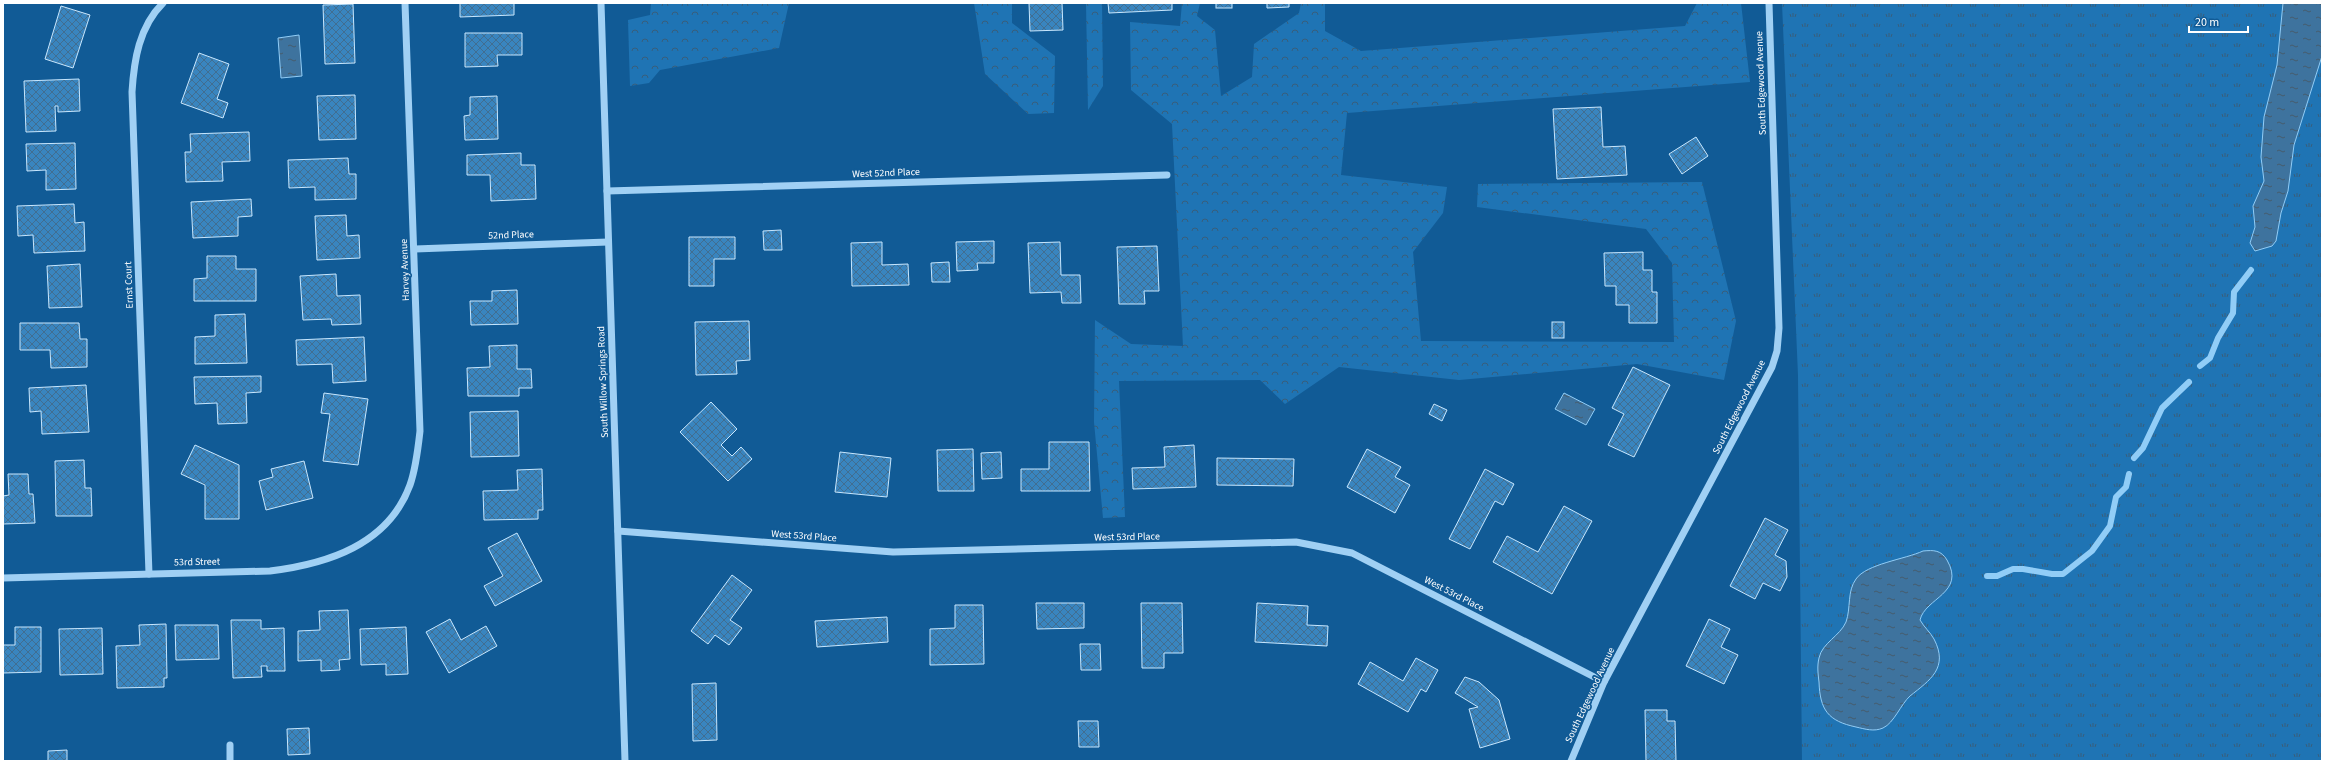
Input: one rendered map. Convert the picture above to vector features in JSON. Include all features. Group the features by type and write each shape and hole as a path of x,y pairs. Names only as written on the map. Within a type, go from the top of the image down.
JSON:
{"street":[{"name":"Ernst Court","path":"149,574 132,92 134,61 143,32 156,10 163,3"},
{"name":"Harvey Avenue","path":"382,528 398,508 410,485 417,458 420,431 415,249 405,3"},
{"name":"South Willow Springs Road","path":"601,3 625,761"},
{"name":"South Edgewood Avenue","path":"1571,761 1604,682 1772,367 1777,351 1779,328 1769,3"},
{"name":"West 52nd Place","path":"607,191 1167,175"},
{"name":"52nd Place","path":"415,249 608,242"},
{"name":"53rd Street","path":"3,578 270,571 299,567 345,553 382,528"},
{"name":"West 53rd Place","path":"618,531 893,552 1296,542 1352,553 1604,682"},
{"path":"230,744 230,761"}],"green space":[{"path":"651,3 789,3 779,48 660,70 649,83 630,86 628,20 650,15"},
{"path":"974,3 1012,3 1012,23 1055,56 1054,113 1028,114 985,74"},
{"path":"1086,3 1102,3 1103,86 1088,110"},
{"path":"1182,3 1200,3 1197,16 1215,30 1221,96 1252,77 1254,44 1299,13 1301,3 1325,3 1325,31 1361,51 1685,26 1697,3 1741,3 1750,82 1347,113 1341,175 1447,187 1443,213 1413,252 1421,341 1674,342 1672,263 1646,229 1477,207 1478,184 1702,182 1736,321 1724,380 1637,364 1459,380 1339,367 1285,404 1260,380 1119,381 1125,517 1103,518 1094,422 1095,320 1131,344 1183,346 1172,124 1131,90 1130,22 1180,26"},
{"path":"1782,3 2322,3 2322,761 1802,761 1798,375"}],"water":[{"path":"2283,3 2322,3 2322,56 2294,145 2288,191 2281,213 2276,241 2272,246 2255,251 2250,243 2255,227 2253,206 2264,181 2261,157 2264,117 2277,65"},
{"path":"299,35 302,76 281,78 278,38"},
{"path":"1564,393 1595,409 1586,425 1555,409"},
{"path":"1923,551 1940,552 1947,560 1952,571 1952,580 1948,588 1923,612 1920,620 1934,639 1938,649 1938,666 1935,672 1930,679 1907,699 1891,722 1883,728 1876,730 1866,729 1846,724 1832,718 1827,713 1821,700 1818,664 1824,648 1840,631 1846,622 1853,584 1861,574 1868,569"}],"building":[{"path":"460,3 514,3 514,15 460,17"},
{"path":"1029,3 1062,3 1063,30 1030,31"},
{"path":"1108,3 1172,3 1172,10 1109,13"},
{"path":"1216,3 1232,3 1232,8 1216,8"},
{"path":"1267,3 1289,3 1289,7 1267,8"},
{"path":"353,4 355,63 325,64 323,5"},
{"path":"61,6 90,15 73,68 45,59"},
{"path":"465,33 522,33 522,55 497,55 498,66 465,67"},
{"path":"199,53 229,64 217,99 228,103 223,118 181,103"},
{"path":"79,79 80,111 58,112 58,106 55,106 56,131 26,132 24,81"},
{"path":"355,95 356,139 319,140 317,96"},
{"path":"497,96 498,139 465,140 464,116 470,115 470,97"},
{"path":"1601,107 1603,147 1625,146 1627,175 1557,179 1553,109"},
{"path":"249,132 250,161 222,162 223,181 186,182 185,152 191,152 190,134"},
{"path":"1696,137 1708,156 1682,174 1669,154"},
{"path":"75,143 76,189 46,190 46,170 27,171 26,144"},
{"path":"521,153 521,165 535,165 536,199 491,201 490,175 467,175 467,155"},
{"path":"348,158 349,174 356,174 356,199 315,200 315,187 289,188 288,160"},
{"path":"251,199 252,216 238,217 238,236 193,238 191,202"},
{"path":"74,204 75,223 84,222 85,251 34,253 33,235 18,236 17,206"},
{"path":"346,215 347,236 359,235 360,258 317,260 315,216"},
{"path":"781,230 782,250 764,250 763,231"},
{"path":"689,237 735,237 735,259 714,259 714,286 689,286"},
{"path":"994,241 994,263 977,263 978,270 957,271 956,242"},
{"path":"882,242 882,265 908,264 909,285 852,286 851,243"},
{"path":"1060,242 1061,275 1080,275 1081,303 1062,303 1061,292 1030,293 1028,243"},
{"path":"1157,246 1159,291 1144,291 1145,304 1119,304 1117,247"},
{"path":"1643,252 1643,270 1652,270 1652,292 1657,292 1657,323 1629,323 1629,305 1616,305 1616,286 1605,286 1604,253"},
{"path":"207,256 236,256 236,269 256,269 256,301 194,301 194,279 207,278"},
{"path":"949,262 950,282 932,282 931,263"},
{"path":"80,264 82,307 49,308 47,266"},
{"path":"336,274 337,296 360,295 361,324 332,325 331,319 303,320 300,276"},
{"path":"517,290 518,324 471,325 470,301 492,301 492,291"},
{"path":"245,314 247,363 195,364 195,337 215,336 215,315"},
{"path":"749,321 750,360 736,361 737,374 696,375 695,322"},
{"path":"1552,322 1564,322 1564,338 1552,338"},
{"path":"20,323 79,323 80,339 87,339 87,367 51,368 50,350 20,350"},
{"path":"364,337 366,381 333,383 332,364 297,365 296,340"},
{"path":"517,345 517,369 531,369 532,388 519,388 519,396 468,396 467,368 490,367 489,346"},
{"path":"1633,367 1670,385 1634,457 1608,445 1624,414 1612,408"},
{"path":"261,376 261,392 246,393 247,423 218,424 217,403 195,404 194,377"},
{"path":"86,385 89,432 42,434 41,411 30,412 29,388"},
{"path":"324,393 368,399 358,465 323,461 330,414 321,413"},
{"path":"711,402 737,429 721,445 732,456 741,447 752,459 728,481 680,432"},
{"path":"1434,404 1447,410 1442,421 1429,414"},
{"path":"518,411 519,456 471,457 470,412"},
{"path":"1049,442 1089,442 1090,491 1021,491 1021,469 1049,469"},
{"path":"195,445 239,465 239,519 205,519 205,485 181,474"},
{"path":"1194,445 1196,487 1133,489 1132,468 1165,467 1164,447"},
{"path":"973,449 974,491 938,491 937,450"},
{"path":"1367,449 1401,467 1395,477 1410,485 1395,513 1347,487"},
{"path":"840,452 891,458 887,497 835,492"},
{"path":"1001,452 1002,478 982,479 981,453"},
{"path":"1217,458 1294,459 1293,486 1217,485"},
{"path":"84,460 85,488 91,488 92,516 56,516 55,461"},
{"path":"304,461 313,498 266,510 259,481 273,477 271,469"},
{"path":"542,469 543,510 538,510 538,519 484,520 483,491 518,490 517,470"},
{"path":"1485,469 1514,484 1503,505 1495,501 1470,549 1449,539"},
{"path":"8,474 28,474 29,494 33,494 35,523 3,524 3,496 9,495"},
{"path":"1564,506 1592,521 1552,594 1493,562 1507,536 1538,552"},
{"path":"1765,518 1788,530 1775,555 1786,561 1787,577 1780,591 1763,583 1755,599 1730,586"},
{"path":"517,533 542,581 495,606 484,586 503,576 488,548"},
{"path":"732,575 752,590 730,620 742,628 729,645 715,635 708,644 691,631"},
{"path":"1036,603 1084,603 1084,628 1037,629"},
{"path":"1141,603 1182,603 1183,653 1164,653 1164,668 1142,668"},
{"path":"1257,603 1308,606 1307,625 1328,626 1327,646 1255,642"},
{"path":"955,605 983,605 984,664 930,665 930,629 955,628"},
{"path":"348,610 350,659 339,660 340,670 321,671 321,660 298,661 298,631 320,630 319,611"},
{"path":"887,617 888,642 817,647 815,621"},
{"path":"450,619 461,640 486,626 497,646 449,673 426,632"},
{"path":"1709,619 1730,629 1721,647 1738,655 1724,684 1686,666"},
{"path":"231,620 261,620 261,629 284,628 285,671 267,671 267,666 261,666 262,677 233,678"},
{"path":"166,624 167,678 164,678 164,687 117,688 116,646 140,645 139,625"},
{"path":"175,625 218,625 219,659 176,660"},
{"path":"15,627 41,627 41,672 3,673 3,645 15,645"},
{"path":"406,627 408,674 386,675 386,664 361,665 360,629"},
{"path":"102,628 103,674 60,675 59,629"},
{"path":"1080,644 1100,644 1101,670 1081,670"},
{"path":"1416,658 1438,670 1426,692 1421,689 1408,712 1358,684 1370,662 1403,681"},
{"path":"1465,677 1479,682 1499,700 1510,739 1480,748 1469,709 1478,707 1455,693"},
{"path":"716,683 717,740 693,741 692,684"},
{"path":"1645,710 1667,710 1667,721 1675,721 1676,761 1646,761"},
{"path":"1078,721 1098,721 1099,747 1079,747"},
{"path":"309,728 310,754 288,755 287,729"},
{"path":"67,750 67,761 48,761 48,751"}],"waterway":[{"path":"2200,366 2210,358 2218,338 2233,313 2234,292 2251,270"},
{"path":"2134,458 2143,448 2162,408 2189,382"},
{"path":"1987,576 1997,576 2013,569 2063,574 2092,551 2110,526 2116,497 2126,487 2129,474"}]}
